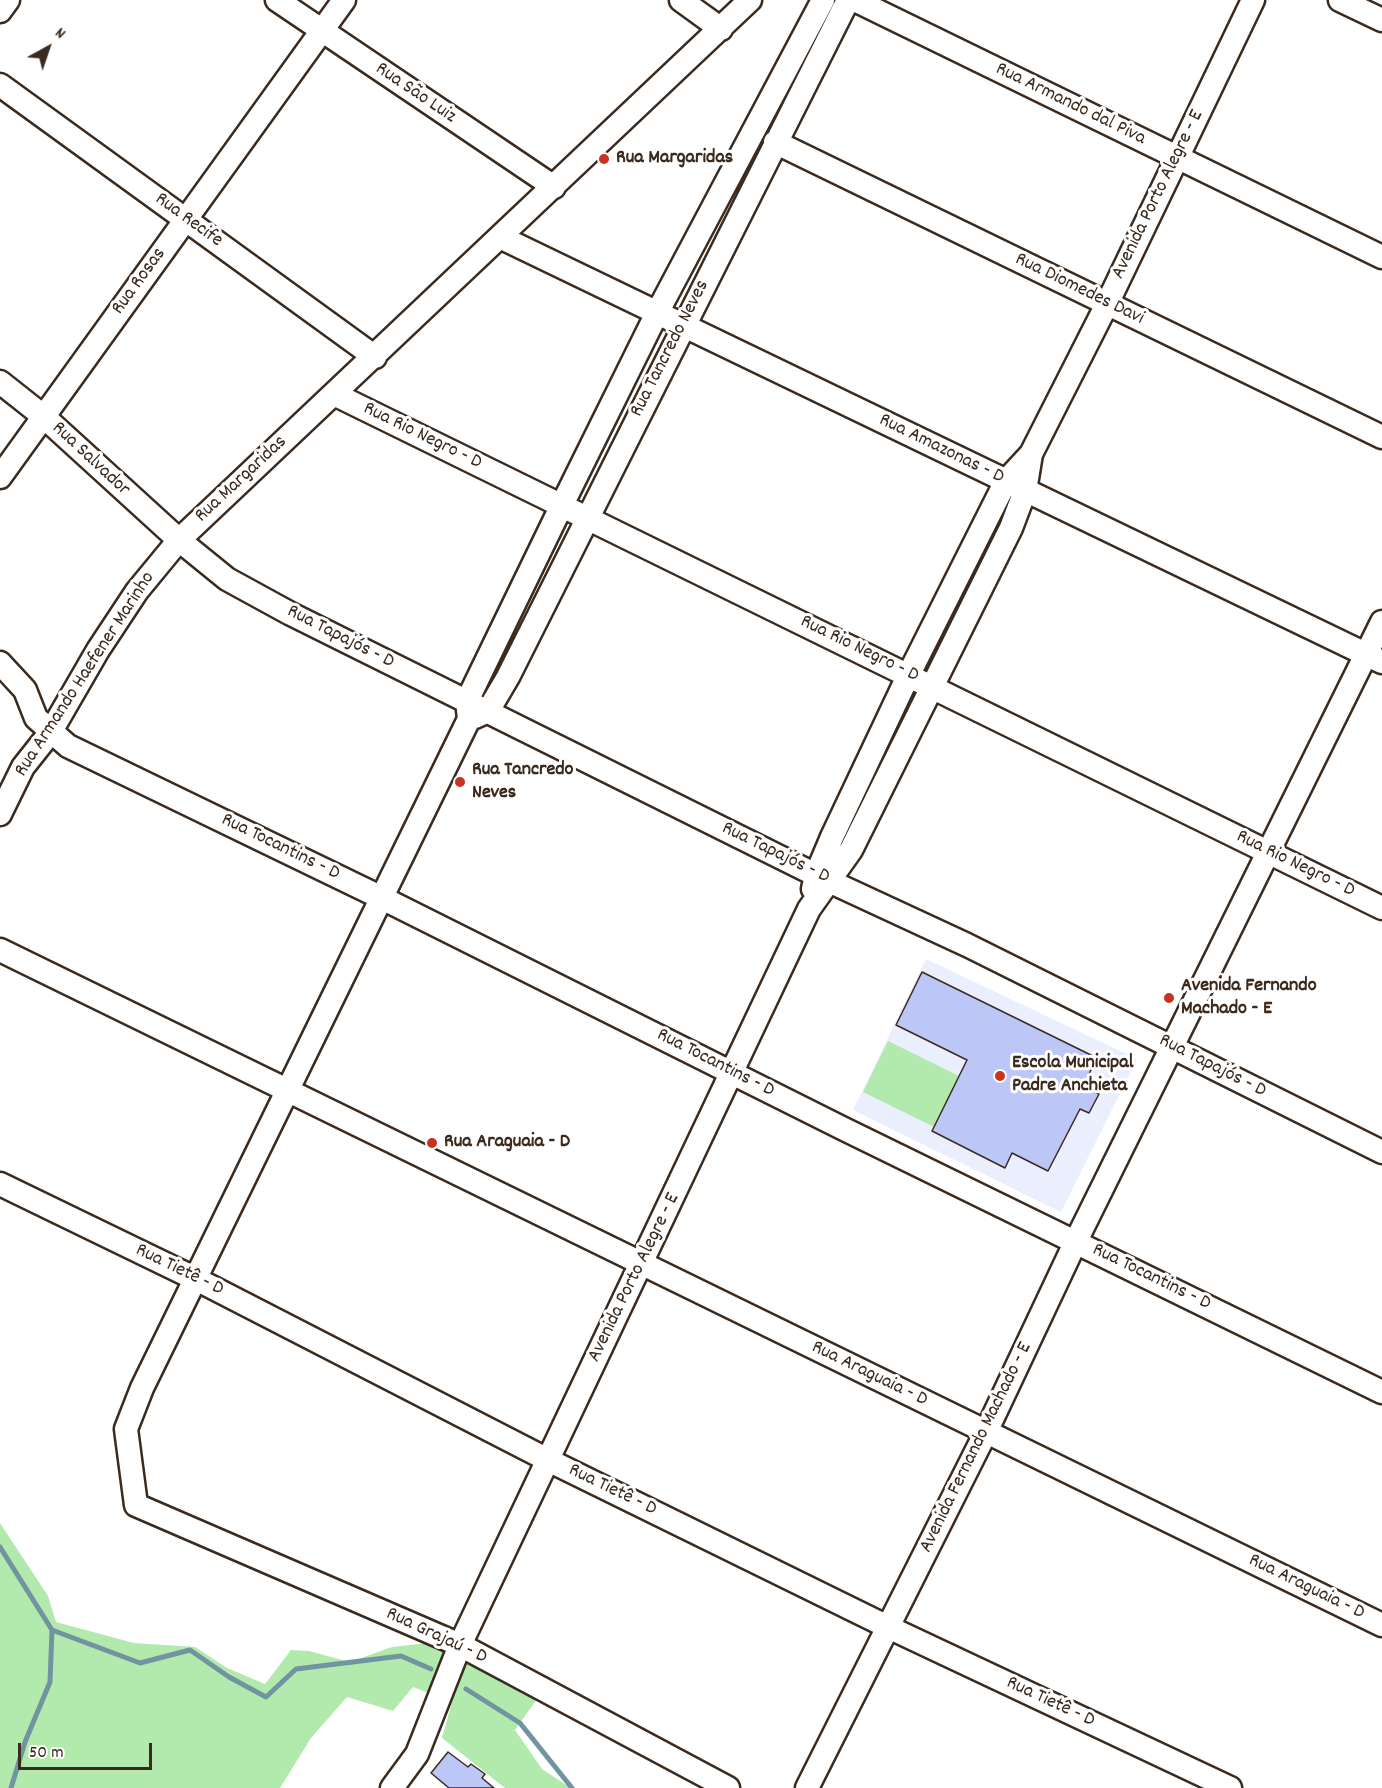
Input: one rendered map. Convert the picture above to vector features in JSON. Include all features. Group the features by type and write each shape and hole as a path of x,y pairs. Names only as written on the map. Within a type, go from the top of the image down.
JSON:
{"street":[{"path":"0,11 8,0"},
{"name":"Rua São Luiz","path":"277,0 321,32 554,187"},
{"name":"Rua Rosas","path":"0,477 344,0"},
{"path":"681,0 722,29"},
{"name":"Rua Margaridas","path":"178,540 375,357 750,0"},
{"name":"Rua Tancredo Neves","path":"136,1505 126,1429 142,1388 475,710 562,505 657,313 823,0"},
{"name":"Rua Tancredo Neves","path":"475,710 508,677 848,0"},
{"name":"Rua Armando dal Piva","path":"855,0 1382,257"},
{"name":"Avenida Porto Alegre - E","path":"392,1788 417,1754 460,1645 809,909 909,674 1015,486 1107,304 1253,0"},
{"path":"1340,0 1382,20"},
{"name":"Rua Recife","path":"0,85 375,357"},
{"name":"Rua Diomedes Davi","path":"776,142 1382,437"},
{"name":"Rua Amazonas - D","path":"500,237 1374,658"},
{"name":"Rua Salvador","path":"0,382 43,416 178,540"},
{"name":"Rua Rio Negro - D","path":"334,394 934,686 1382,908"},
{"name":"Avenida Porto Alegre - E","path":"823,878 851,850 934,686 1011,528 1015,486"},
{"name":"Rua Tapajós - D","path":"178,540 227,579 475,710 823,878 949,936 1382,1152"},
{"name":"Rua Armando Haefener Marinho","path":"0,814 23,767 50,733 98,650 137,591 178,540"},
{"name":"Avenida Fernando Machado - E","path":"807,1788 986,1432 1076,1241 1269,852 1374,658 1382,622"},
{"path":"0,663 25,690 36,718 50,733"},
{"name":"Rua Tocantins - D","path":"50,733 68,746 382,898 1382,1392"},
{"name":"Rua Araguaia - D","path":"0,950 1382,1625"},
{"name":"Rua Tietê - D","path":"0,1184 196,1279 548,1460 888,1627 1230,1788"},
{"name":"Rua Grajaú - D","path":"136,1505 460,1645 728,1788"}],"shaded area":[{"name":"Escola Municipal Padre Anchieta","path":"926,959 1137,1059 1061,1212 853,1110"}],"green space":[{"path":"888,1041 959,1076 934,1127 863,1092"},
{"path":"0,1523 48,1596 56,1622 134,1643 195,1647 227,1668 265,1684 291,1650 309,1651 350,1662 392,1647 427,1643 537,1699 515,1730 542,1769 571,1788 505,1788 442,1738 452,1702 413,1687 393,1711 347,1697 311,1738 280,1788 0,1788"}],"building":[{"path":"922,972 1097,1058 1083,1086 1099,1094 1089,1113 1080,1109 1048,1171 1012,1153 1005,1168 932,1131 967,1060 896,1025"},
{"path":"448,1752 468,1767 471,1764 485,1774 482,1778 494,1788 449,1788 431,1773"}],"waterway":[{"path":"0,1547 52,1630 140,1663 190,1650 229,1677 266,1697 296,1669 401,1656 431,1669"},
{"path":"11,1788 25,1742 50,1682 52,1630"},
{"path":"466,1689 520,1723 572,1788"}],"place":[{"name":"Rua Margaridas","path":"604,159"},
{"name":"Rua Tancredo Neves","path":"460,782"},
{"name":"Avenida Fernando Machado - E","path":"1169,998"},
{"name":"Escola Municipal Padre Anchieta","path":"1000,1076"},
{"name":"Rua Araguaia - D","path":"432,1143"}]}
